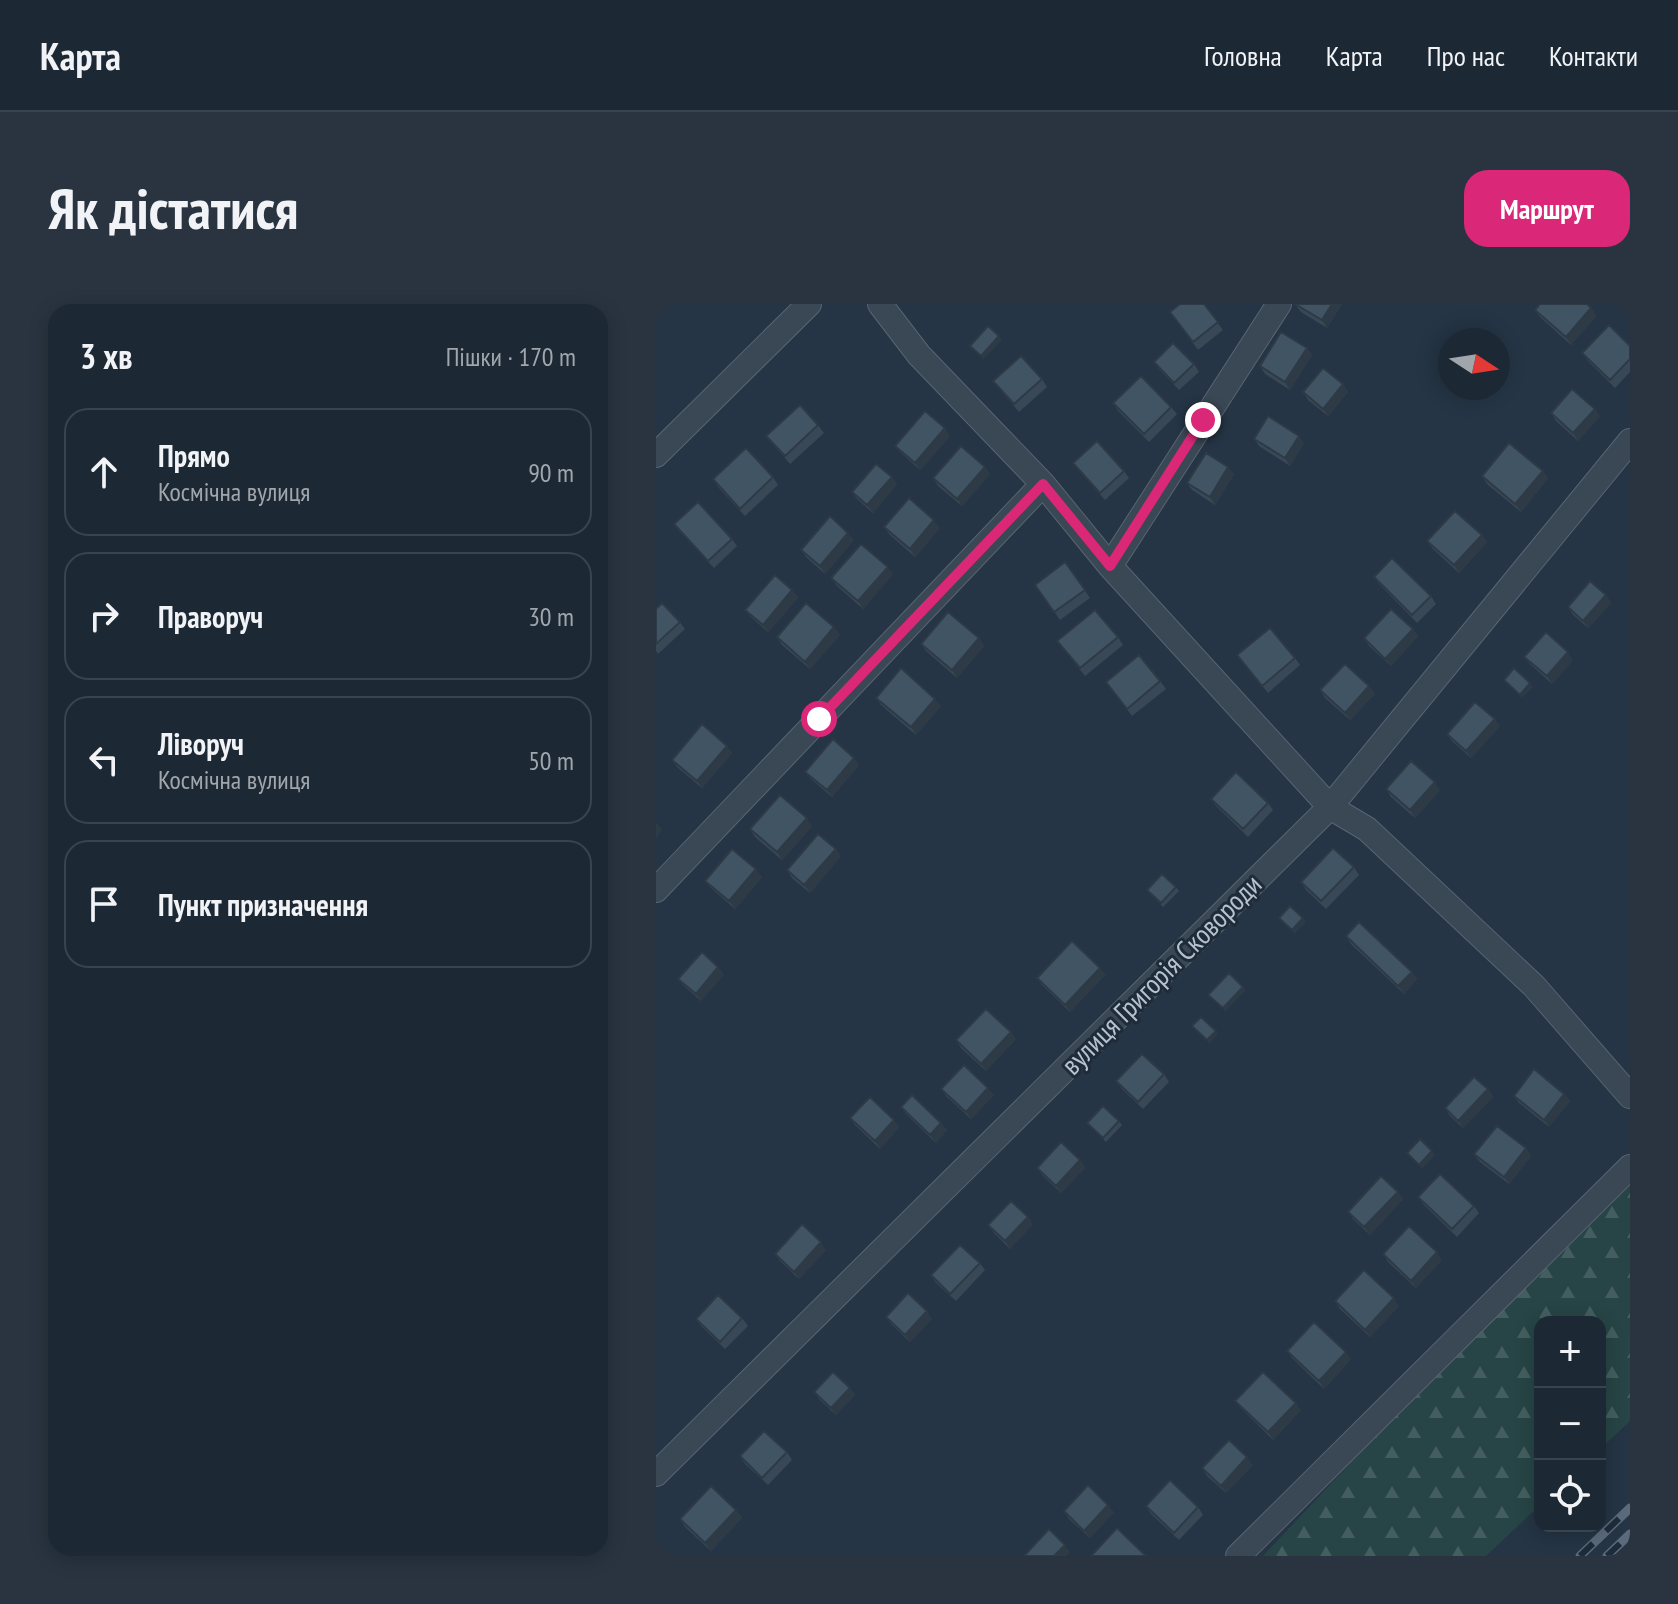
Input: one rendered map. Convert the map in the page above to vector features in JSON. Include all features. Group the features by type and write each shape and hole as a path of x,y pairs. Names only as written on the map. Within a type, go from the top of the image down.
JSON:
{"street":[{"path":"656,455 809,304"},
{"path":"880,304 919,355 1043,484 1110,566 1330,807 1367,829 1534,986 1630,1096"},
{"path":"1110,566 1279,304"},
{"name":"вулиця Григорія Сковороди","path":"656,1474 1330,807 1630,441"},
{"path":"656,890 1043,484"},
{"path":"1238,1556 1630,1167"}],"green space":[{"path":"1630,1166 1630,1421 1606,1443 1606,1316 1534,1316 1534,1511 1486,1556 1263,1556"}],"building":[{"path":"1180,304 1204,304 1218,322 1193,342 1170,312"},
{"path":"1295,304 1332,304 1322,320"},
{"path":"1540,304 1587,304 1591,308 1566,337 1535,310"},
{"path":"1609,325 1630,346 1630,359 1610,380 1582,353"},
{"path":"988,326 999,336 981,356 970,346"},
{"path":"1281,332 1307,348 1285,382 1260,366"},
{"path":"1173,343 1194,364 1174,383 1154,362"},
{"path":"1021,356 1042,379 1014,404 993,381"},
{"path":"1323,368 1343,384 1323,409 1303,392"},
{"path":"1141,376 1171,407 1144,434 1113,403"},
{"path":"1572,389 1595,409 1573,433 1551,413"},
{"path":"800,405 818,425 785,456 766,436"},
{"path":"925,411 945,428 915,463 895,446"},
{"path":"1268,416 1299,436 1285,458 1254,439"},
{"path":"1097,441 1124,471 1100,493 1073,463"},
{"path":"1509,443 1543,471 1515,504 1482,476"},
{"path":"961,446 985,467 957,499 933,478"},
{"path":"746,448 773,477 740,509 713,479"},
{"path":"1206,453 1228,467 1210,497 1187,483"},
{"path":"876,464 892,477 867,505 852,492"},
{"path":"909,498 934,520 910,549 884,527"},
{"path":"698,502 732,539 708,561 674,524"},
{"path":"1455,511 1482,535 1454,565 1427,541"},
{"path":"830,516 848,533 820,566 801,550"},
{"path":"861,544 888,567 858,601 831,578"},
{"path":"1392,558 1431,596 1412,615 1374,577"},
{"path":"1065,562 1085,590 1054,612 1035,585"},
{"path":"775,575 792,590 763,625 745,610"},
{"path":"1590,581 1606,595 1583,621 1568,607"},
{"path":"662,603 680,622 656,644 656,609"},
{"path":"806,603 834,627 805,662 777,637"},
{"path":"1391,609 1413,629 1385,659 1364,638"},
{"path":"1095,610 1118,637 1080,668 1057,641"},
{"path":"948,612 979,638 952,670 921,644"},
{"path":"1270,628 1295,658 1262,686 1237,655"},
{"path":"1546,632 1568,652 1547,676 1524,657"},
{"path":"1139,655 1160,681 1127,709 1106,682"},
{"path":"1345,664 1369,686 1345,713 1320,690"},
{"path":"901,668 935,699 911,727 876,698"},
{"path":"1514,668 1530,683 1520,695 1504,680"},
{"path":"1475,702 1495,719 1466,751 1447,734"},
{"path":"702,724 727,746 697,781 672,760"},
{"path":"833,739 854,758 827,790 805,772"},
{"path":"1411,761 1435,782 1410,810 1386,789"},
{"path":"1236,772 1268,803 1243,829 1211,799"},
{"path":"780,795 807,818 777,852 750,829"},
{"path":"818,834 836,849 804,885 787,870"},
{"path":"1333,848 1354,867 1321,901 1301,882"},
{"path":"732,849 756,869 729,901 705,881"},
{"path":"1162,874 1176,887 1161,903 1147,890"},
{"path":"1290,906 1303,918 1292,930 1279,918"},
{"path":"1359,922 1412,972 1398,986 1346,936"},
{"path":"1072,941 1100,968 1065,1005 1037,978"},
{"path":"702,952 718,967 696,994 678,979"},
{"path":"1229,973 1243,987 1223,1008 1208,995"},
{"path":"986,1009 1011,1032 981,1064 956,1040"},
{"path":"1201,1017 1216,1031 1207,1040 1192,1026"},
{"path":"1142,1054 1164,1074 1138,1102 1116,1081"},
{"path":"964,1065 988,1088 966,1112 941,1089"},
{"path":"1534,1069 1564,1094 1544,1120 1514,1096"},
{"path":"1474,1077 1488,1089 1458,1121 1445,1108"},
{"path":"912,1095 941,1123 930,1135 901,1107"},
{"path":"870,1097 894,1120 875,1141 850,1118"},
{"path":"1103,1106 1119,1121 1103,1138 1087,1123"},
{"path":"1497,1126 1526,1148 1504,1177 1474,1154"},
{"path":"1420,1139 1432,1151 1419,1165 1407,1153"},
{"path":"1061,1142 1080,1160 1056,1186 1037,1168"},
{"path":"1440,1174 1474,1206 1452,1229 1418,1197"},
{"path":"1381,1176 1398,1192 1364,1227 1348,1212"},
{"path":"1011,1201 1028,1217 1005,1241 988,1225"},
{"path":"802,1224 821,1242 794,1272 775,1254"},
{"path":"1409,1226 1437,1252 1411,1281 1383,1254"},
{"path":"960,1245 980,1263 950,1294 931,1275"},
{"path":"1364,1270 1394,1298 1365,1330 1335,1301"},
{"path":"908,1293 927,1311 905,1335 886,1317"},
{"path":"718,1295 742,1318 720,1342 696,1319"},
{"path":"1314,1322 1346,1352 1319,1381 1287,1351"},
{"path":"833,1372 850,1388 831,1408 814,1392"},
{"path":"1263,1372 1296,1403 1268,1432 1235,1401"},
{"path":"764,1431 787,1452 762,1478 740,1456"},
{"path":"1229,1440 1247,1457 1221,1486 1202,1468"},
{"path":"1170,1480 1198,1507 1174,1533 1146,1506"},
{"path":"1088,1485 1108,1505 1084,1531 1064,1511"},
{"path":"711,1486 736,1510 705,1543 680,1519"},
{"path":"1117,1528 1146,1556 1091,1556"},
{"path":"1049,1529 1065,1545 1054,1556 1024,1556"}],"railway":[{"path":"1580,1556 1630,1508"},
{"path":"1607,1556 1630,1534"}],"route":[{"path":"819,719 1043,484 1110,566 1203,420"}]}
